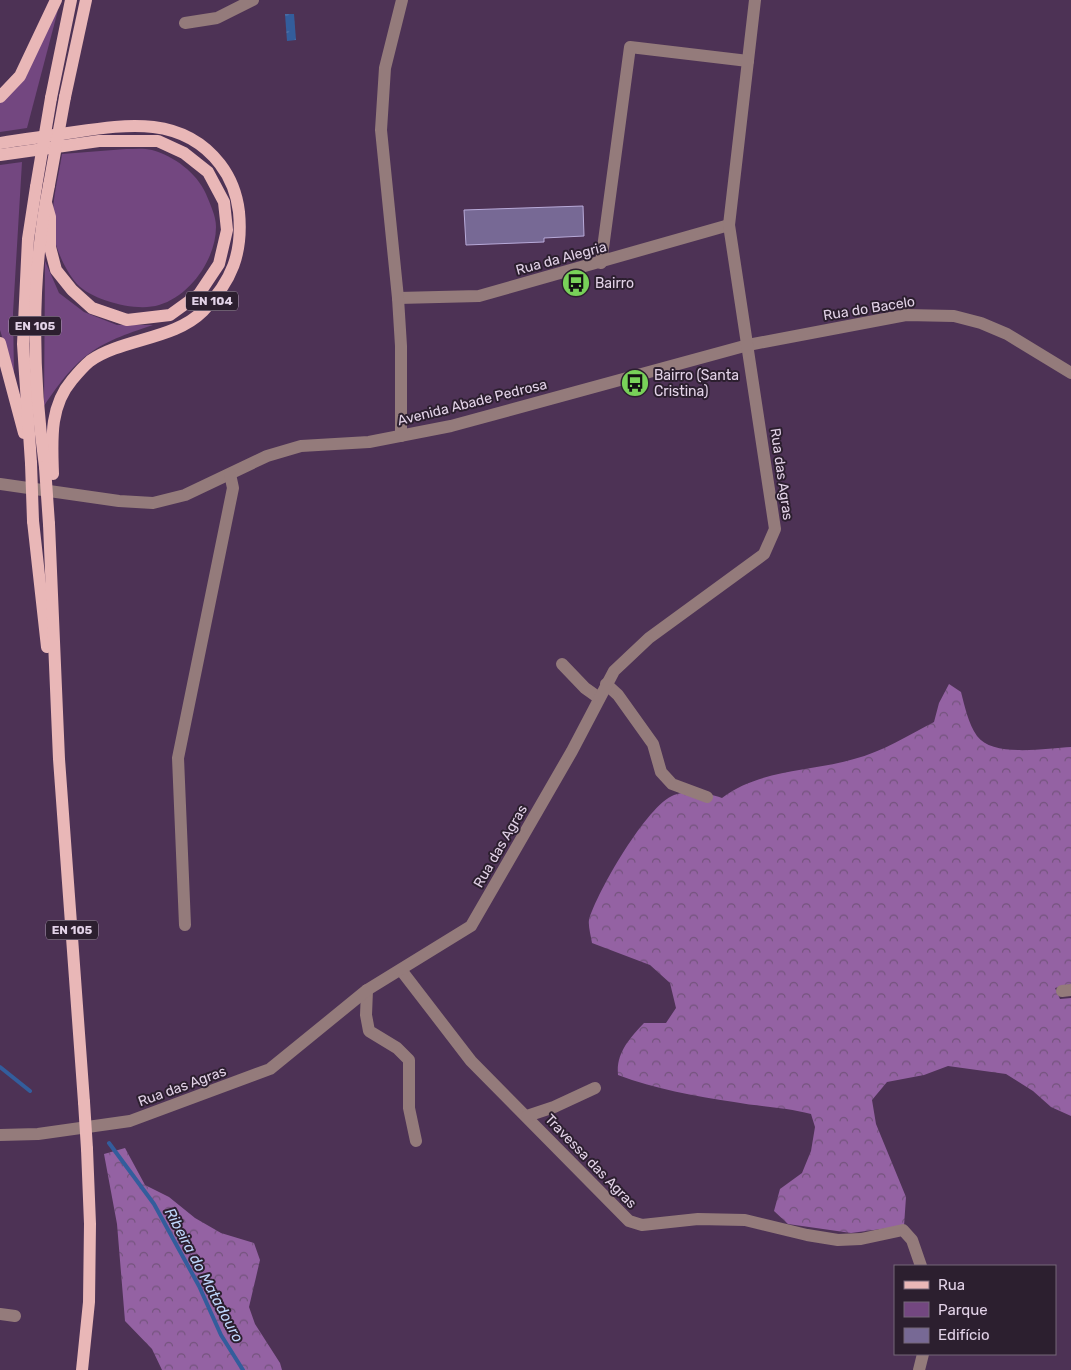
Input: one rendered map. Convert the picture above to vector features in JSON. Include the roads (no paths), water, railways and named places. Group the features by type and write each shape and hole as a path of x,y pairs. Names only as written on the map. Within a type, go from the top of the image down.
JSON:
{"main road":[{"path":"0,97 20,76 56,0"},
{"name":"EN 105","path":"60,759 33,521 23,344 28,239 51,98 71,0"},
{"name":"EN 105","path":"49,471 37,408 34,341 39,244 65,97 86,0"},
{"name":"EN 104","path":"0,143 120,125 149,125 184,134 209,149 228,174 238,205 241,237 234,264 220,292 201,313 170,331 116,348 90,361 71,382 58,402 52,431 49,471 50,524"},
{"name":"EN 104","path":"0,155 99,141 158,141 184,153 208,172 224,202 227,230 219,264 199,294 170,315 127,320 92,308 72,290 56,270 50,247 50,217 46,203"},
{"path":"0,344 31,463"},
{"name":"EN 105","path":"50,524 60,759 84,1102 90,1224 89,1302 82,1370"}],"street":[{"path":"185,23 217,18 253,0"},
{"path":"401,436 401,346 398,298 381,130 385,68 402,0"},
{"name":"Rua das Agras","path":"0,1135 38,1134 130,1121 270,1070 367,990 471,926 572,751 614,671 649,638 764,554 775,528 728,226 756,0"},
{"path":"601,263 630,47 748,61"},
{"name":"Rua da Alegria","path":"398,298 479,296 728,226"},
{"name":"Rua do Bacelo","path":"748,345 906,316 954,316 981,323 1007,334 1071,373"},
{"name":"Avenida Abade Pedrosa","path":"0,484 119,501 153,503 185,495 267,456 301,446 369,442 451,426 748,345"},
{"path":"185,925 178,758 233,488 230,474"},
{"path":"562,664 585,688 599,698"},
{"path":"606,684 618,695 653,744 661,772 672,784 707,797"},
{"name":"Travessa das Agras","path":"402,970 471,1061 629,1221 642,1225 698,1219 745,1220 838,1240 861,1239 903,1230 912,1240 921,1265"},
{"path":"367,990 366,1015 369,1031 398,1048 409,1060 409,1108 416,1141"},
{"path":"526,1116 554,1107 595,1088"},
{"path":"0,1314 15,1316"},
{"path":"919,1370 923,1355"}],"water":[{"path":"285,14 294,14 296,40 287,41"}],"waterway":[{"name":"Ribeira do Matadouro","path":"0,1067 30,1091"},
{"name":"Ribeira do Matadouro","path":"109,1143 154,1204 199,1286 221,1335 243,1370"}],"place":[{"name":"Bairro","path":"576,283"},
{"name":"Bairro (Santa Cristina)","path":"635,383"}]}
